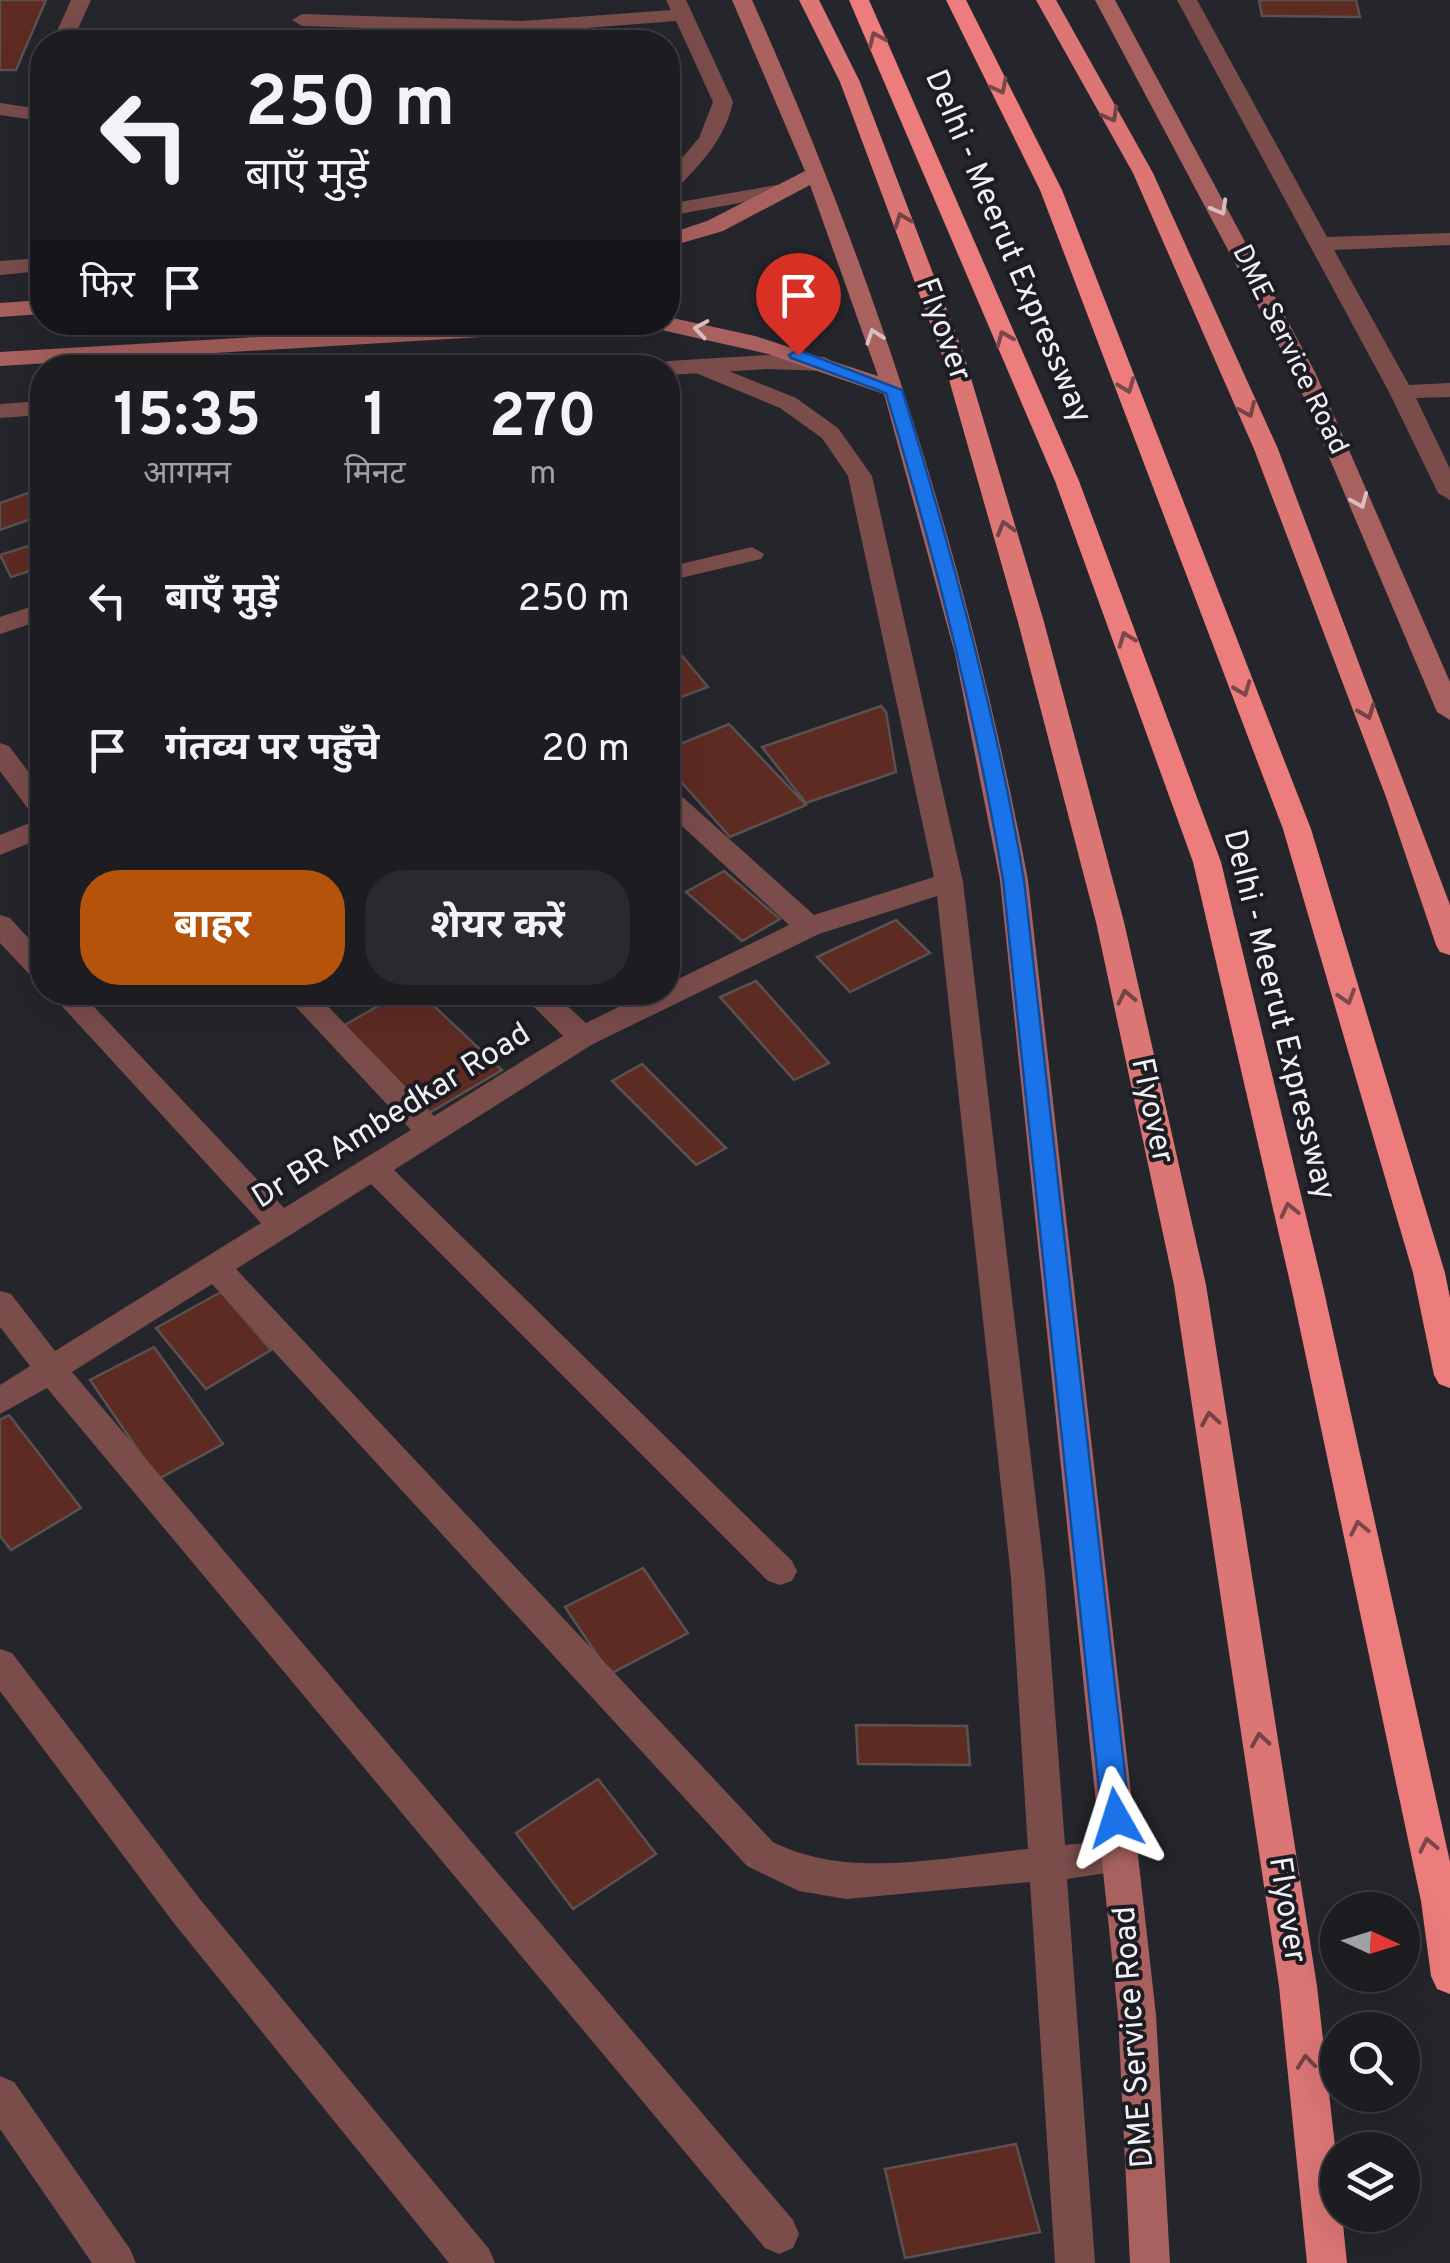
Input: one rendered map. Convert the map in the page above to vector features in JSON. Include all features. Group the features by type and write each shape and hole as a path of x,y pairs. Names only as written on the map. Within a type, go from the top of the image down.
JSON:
{"highway":[{"name":"Flyover","path":"810,0 850,82 953,355 1031,622 1110,922 1190,1285 1298,1986 1327,2263"},
{"name":"Delhi - Meerut Expressway","path":"859,0 1066,481 1206,862 1312,1310 1440,1901 1450,1976"},
{"name":"Delhi - Meerut Expressway","path":"956,0 1051,190 1297,829 1428,1274 1450,1375"},
{"path":"1046,0 1143,173 1266,450 1399,797 1450,944"}],"main road":[{"name":"DME Service Road","path":"742,0 818,173 894,390 938,533 996,773 1014,880 1137,2015 1150,2263"},
{"name":"DME Service Road","path":"1106,0 1304,372 1450,712"},
{"path":"680,237 715,226 818,173"},
{"path":"0,310 30,308"},
{"path":"680,325 709,329 825,364 894,390"},
{"path":"40,355 308,335"},
{"path":"0,358 30,356"}],"street":[{"path":"67,30 81,0"},
{"path":"1187,0 1401,392 1450,493"},
{"path":"302,20 522,27 680,7 723,102 721,118 711,137 680,172"},
{"path":"0,109 30,113"},
{"path":"680,208 788,190"},
{"path":"1320,244 1450,239"},
{"path":"0,268 30,265"},
{"path":"680,367 825,364"},
{"path":"699,366 788,403 830,433 860,476 949,882 1028,1578 1075,2263"},
{"path":"1401,392 1450,390"},
{"path":"0,412 30,409"},
{"path":"680,571 752,554"},
{"path":"0,626 30,615"},
{"path":"0,752 30,792"},
{"path":"680,809 808,926"},
{"path":"0,846 30,832"},
{"name":"Dr BR Ambedkar Road","path":"680,990 808,926 949,882"},
{"path":"0,924 30,957"},
{"path":"76,1005 283,1227"},
{"path":"309,1005 431,1132"},
{"path":"547,1005 584,1038"},
{"name":"Dr BR Ambedkar Road","path":"0,1401 584,1038 650,1005"},
{"path":"375,1170 780,1571"},
{"path":"216,1268 760,1854 799,1874 846,1882 1120,1858"},
{"path":"0,1303 52,1371 779,2234"},
{"path":"0,1664 186,1910 476,2263"},
{"path":"0,2096 116,2263"}],"building":[{"path":"0,0 46,0 16,70 0,70"},
{"path":"1259,0 1356,0 1360,17 1262,16"},
{"path":"30,492 30,519 0,530 0,503"},
{"path":"30,546 30,571 11,577 0,555"},
{"path":"680,653 708,687 680,698"},
{"path":"881,706 886,712 896,772 806,803 762,747"},
{"path":"729,724 806,805 730,837 680,781 680,744"},
{"path":"724,871 780,919 742,941 686,892"},
{"path":"896,920 930,953 850,992 817,957"},
{"path":"756,981 829,1063 794,1080 720,997"},
{"path":"380,1005 433,1005 502,1070 429,1113 341,1027"},
{"path":"642,1064 726,1148 696,1165 612,1081"},
{"path":"221,1292 271,1350 206,1389 156,1328"},
{"path":"154,1347 223,1444 158,1479 90,1380"},
{"path":"9,1415 81,1508 11,1550 0,1536 0,1420"},
{"path":"643,1568 688,1633 610,1674 565,1607"},
{"path":"856,1725 967,1726 970,1765 858,1764"},
{"path":"598,1779 656,1854 573,1909 516,1833"},
{"path":"1016,2144 1040,2232 905,2258 885,2169"}],"route":[{"path":"798,355 894,390 938,533 996,773 1014,880 1116,1818"}]}
